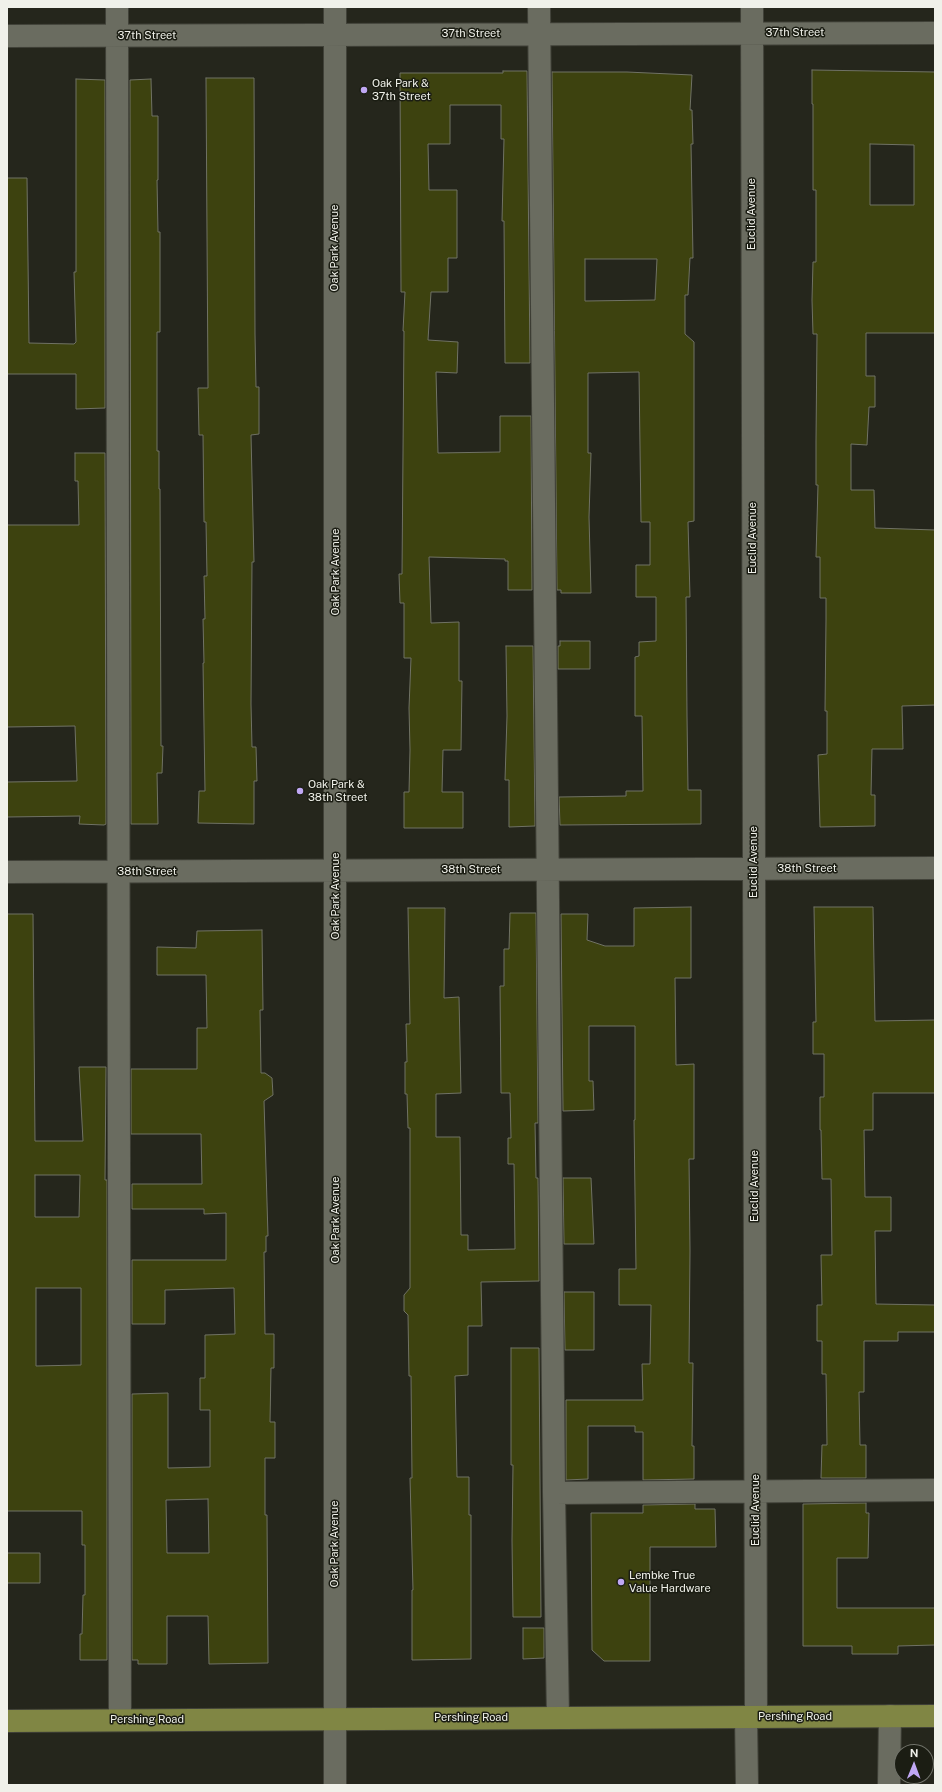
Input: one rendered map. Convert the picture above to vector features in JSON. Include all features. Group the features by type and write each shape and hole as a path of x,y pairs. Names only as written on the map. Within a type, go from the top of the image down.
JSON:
{"main road":[{"name":"Pershing Road","path":"7,1721 935,1716"}],"street":[{"path":"117,7 120,1720"},
{"name":"Oak Park Avenue","path":"335,7 335,1785"},
{"path":"539,7 554,1492 558,1718"},
{"name":"Euclid Avenue","path":"747,1785 751,1717 756,1491 752,7"},
{"name":"37th Street","path":"7,36 935,33"},
{"name":"38th Street","path":"7,872 935,868"},
{"path":"554,1492 935,1490"},
{"path":"889,1785 890,1716"}],"building":[{"path":"812,70 935,72 935,333 866,333 866,376 875,376 875,407 869,407 867,445 851,444 851,490 874,490 875,528 935,530 935,705 902,706 903,749 872,749 871,795 875,795 875,826 820,827 818,755 827,754 827,711 825,711 826,598 820,598 820,557 816,557 818,485 816,485 817,334 813,334 812,300 813,262 816,262 816,190 813,190","holes":["870,144 914,145 914,205 870,205"]},
{"path":"503,71 527,71 530,363 505,363 504,221 502,221 504,139 501,139 501,105 450,105 450,144 428,144 429,190 457,190 457,258 448,258 448,292 431,292 428,340 458,342 457,373 436,372 438,453 500,452 500,416 531,416 532,590 508,590 508,561 505,561 505,559 429,557 431,623 459,622 459,681 462,681 461,750 443,750 442,792 463,792 463,828 404,828 404,792 409,792 409,708 411,658 404,658 404,603 400,603 399,574 402,574 403,331 405,292 401,292 400,73 503,73"},
{"path":"552,72 627,72 692,75 690,110 692,110 693,144 691,144 693,258 690,258 688,295 685,295 685,334 694,342 694,521 688,522 690,597 686,597 687,716 688,790 701,790 701,824 560,825 559,797 626,796 626,791 643,791 642,716 635,716 635,657 639,656 639,642 656,641 656,597 636,597 636,565 650,565 650,522 641,522 639,372 588,373 588,453 591,453 589,517 591,593 561,593 561,590 557,590","holes":["585,259 657,259 655,300 585,301"]},
{"path":"206,78 254,78 255,334 256,387 259,387 259,434 251,435 254,562 252,562 251,704 252,747 256,747 257,781 254,781 254,824 198,823 199,791 205,791 203,619 205,619 204,576 207,576 206,522 204,522 203,435 199,435 198,388 208,388"},
{"path":"76,79 105,80 105,408 76,409 76,374 7,374 7,178 27,178 29,343 74,344 76,342 74,272 76,272"},
{"path":"151,79 152,116 158,116 157,180 158,232 160,232 160,332 157,332 157,451 159,451 160,489 161,746 163,746 162,773 157,773 158,824 131,824 130,80"},
{"path":"75,453 105,453 106,824 104,825 79,824 80,816 7,817 7,782 77,781 75,726 7,727 7,525 79,525 78,481 75,481"},
{"path":"560,641 590,641 590,669 558,669 558,646 560,646"},
{"path":"506,646 533,646 535,826 509,827 509,780 505,780 507,716"},
{"path":"691,907 691,978 675,978 676,1065 694,1064 694,1159 689,1159 689,1363 693,1363 692,1446 694,1446 694,1479 643,1480 643,1432 635,1432 635,1426 588,1426 588,1479 566,1480 566,1400 643,1400 642,1364 650,1364 651,1305 619,1305 619,1269 636,1269 634,1120 635,1026 589,1026 589,1081 593,1081 594,1110 563,1111 561,914 588,914 587,940 605,946 634,946 634,908"},
{"path":"814,907 873,907 875,1021 935,1020 935,1093 873,1093 873,1130 864,1130 865,1197 891,1197 891,1231 875,1231 876,1304 935,1305 935,1332 898,1332 898,1341 864,1341 864,1392 859,1392 860,1445 866,1445 866,1478 821,1478 822,1445 827,1445 826,1374 822,1374 822,1341 817,1341 817,1305 822,1305 821,1255 832,1255 831,1179 822,1179 820,1130 820,1097 824,1097 824,1054 813,1054 813,1022 816,1022"},
{"path":"408,908 445,908 444,998 459,997 461,1093 436,1094 436,1137 460,1137 461,1235 468,1235 468,1250 515,1249 514,1164 508,1164 508,1138 511,1138 510,1093 501,1093 500,986 504,986 504,949 509,949 510,913 536,913 538,1123 535,1123 536,1178 538,1178 539,1281 481,1282 482,1326 468,1326 468,1375 455,1376 457,1477 469,1477 469,1515 471,1515 471,1659 412,1660 413,1590 410,1478 412,1478 411,1376 409,1376 408,1315 404,1311 404,1295 410,1288 410,1128 408,1128 407,1094 405,1094 405,1062 407,1062 406,1024 410,1024"},
{"path":"7,914 33,914 35,1141 83,1141 79,1067 106,1067 107,1660 80,1660 83,1595 85,1595 85,1545 82,1545 82,1511 7,1511","holes":["35,1175 80,1175 79,1217 35,1217","36,1288 81,1288 81,1365 36,1366"]},
{"path":"262,930 263,1010 260,1010 261,1073 265,1073 272,1078 273,1095 264,1101 268,1236 266,1236 266,1252 264,1252 265,1334 274,1334 274,1368 271,1368 270,1422 275,1422 275,1458 265,1458 268,1663 209,1664 208,1616 167,1616 167,1664 138,1664 138,1660 132,1660 132,1394 168,1393 168,1468 210,1467 210,1410 200,1410 200,1378 205,1378 205,1335 235,1334 234,1288 165,1290 165,1324 132,1324 132,1260 226,1260 226,1213 204,1214 204,1209 132,1209 132,1184 202,1184 201,1134 131,1134 131,1069 197,1069 197,1028 207,1028 206,975 157,975 157,947 196,948 197,931","holes":["208,1499 209,1553 167,1553 166,1500"]},
{"path":"563,1178 591,1178 594,1244 564,1244"},
{"path":"564,1292 594,1292 594,1350 565,1350"},
{"path":"511,1348 539,1348 541,1617 513,1617"},
{"path":"866,1503 866,1513 869,1513 868,1558 837,1558 837,1608 935,1608 935,1645 898,1646 898,1654 852,1654 852,1646 803,1646 803,1504"},
{"name":"Lembke True Value Hardware","path":"695,1504 695,1509 715,1509 716,1547 650,1547 650,1661 604,1661 592,1650 591,1513 643,1513 643,1505"},
{"path":"7,1553 40,1553 40,1583 7,1583"},
{"path":"523,1628 544,1628 544,1658 523,1659"}],"place":[{"name":"Oak Park & 37th Street","path":"364,90"},
{"name":"Oak Park & 38th Street","path":"300,791"},
{"name":"Lembke True Value Hardware","path":"621,1582"}]}
